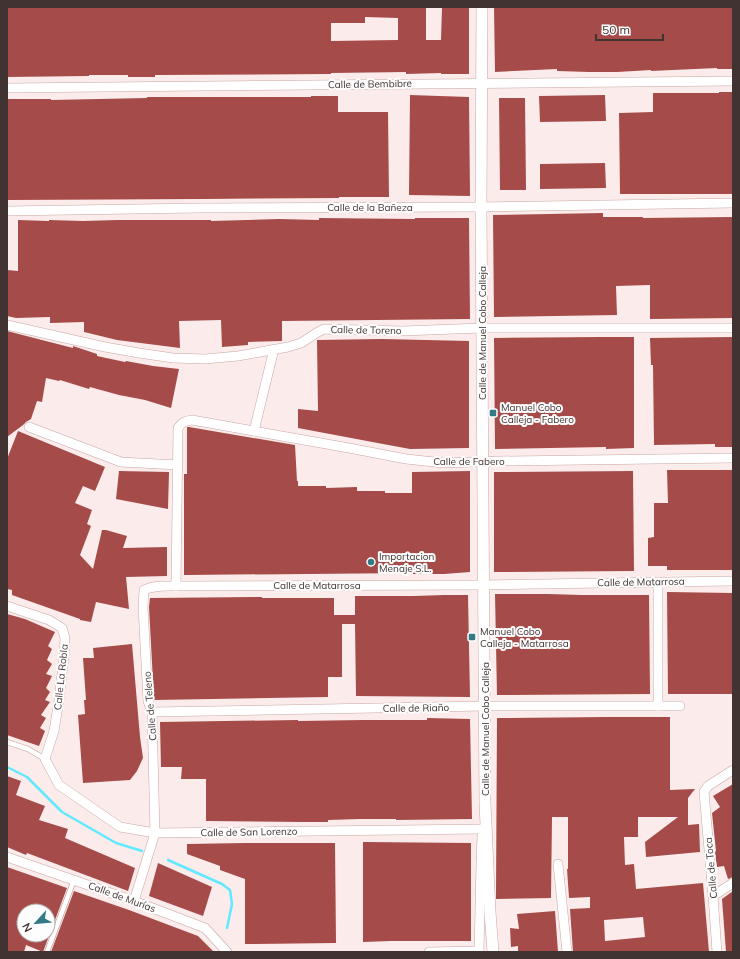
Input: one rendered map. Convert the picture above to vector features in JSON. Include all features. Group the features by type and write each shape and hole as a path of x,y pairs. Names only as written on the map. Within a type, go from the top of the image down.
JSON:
{"street":[{"name":"Calle de Manuel Cobo Calleja","path":"482,7 481,207 485,803 493,952"},
{"name":"Calle de Bembibre","path":"7,88 733,81"},
{"name":"Calle de la Bañeza","path":"7,211 198,208 481,207 733,203"},
{"name":"Calle de Toreno","path":"7,325 105,347 173,358 238,356 288,347 301,343 324,329 402,331 482,328 733,328"},
{"path":"254,431 274,349"},
{"name":"Calle de Fabero","path":"178,465 178,428 185,420 192,420 406,459 444,463 482,461 733,458"},
{"path":"29,427 121,462 178,465 176,586"},
{"name":"Calle de Matarrosa","path":"176,586 484,585 733,581"},
{"path":"658,582 658,706"},
{"name":"Calle de Teleno","path":"134,902 155,833 152,712 148,701 143,607 144,590 155,586 176,586"},
{"name":"Calle La Robla","path":"7,606 49,620 62,628 65,638 54,731 45,759"},
{"name":"Calle de Riaño","path":"152,712 485,706 680,706"},
{"name":"Calle de San Lorenzo","path":"45,759 59,785 114,823 120,827 155,833 482,828"},
{"name":"Calle de Toca","path":"717,952 704,792 708,786 733,770"},
{"name":"Calle de Manuel Cobo Calleja","path":"479,951 482,828 485,803"},
{"name":"Calle de Murías","path":"7,856 205,928 228,952"},
{"path":"558,864 567,952"},
{"path":"713,896 733,883"},
{"path":"429,952 479,951"}],"lane":[{"path":"7,742 28,749 45,759"},
{"path":"47,952 74,880"}],"building":[{"path":"7,7 426,7 426,40 441,40 442,7 469,7 469,74 406,74 406,72 155,75 155,77 89,75 7,77","holes":["365,17 398,18 398,40 331,41 331,23 365,23"]},
{"path":"494,7 733,7 733,69 717,68 589,72 557,71 557,69 495,72"},
{"path":"733,92 733,194 620,194 619,113 653,112 653,93"},
{"path":"410,95 469,97 470,196 409,195"},
{"path":"605,95 606,121 540,122 539,96"},
{"path":"338,96 338,112 388,112 389,197 7,200 7,99 51,100 147,97"},
{"path":"499,98 525,98 526,190 500,190"},
{"path":"605,163 606,188 540,189 540,164"},
{"path":"603,213 603,217 733,217 733,318 650,319 650,285 616,286 617,315 494,317 493,215"},
{"path":"319,218 469,218 470,319 282,321 282,341 248,342 248,345 222,347 221,320 179,321 180,348 117,340 84,332 84,322 50,323 50,317 16,318 7,316 7,270 18,271 18,220 211,221 279,219 319,220"},
{"path":"7,331 73,348 73,346 97,354 97,356 125,362 179,369 171,408 145,400 90,387 89,389 60,380 46,378 42,402 37,401 31,419 7,437"},
{"path":"634,337 634,448 606,449 606,447 495,449 494,338"},
{"path":"733,337 733,447 715,447 715,444 654,445 653,365 651,365 650,338"},
{"path":"382,339 469,341 469,448 410,449 298,428 298,409 318,411 317,340"},
{"path":"187,427 295,445 298,486 326,486 326,488 357,487 357,491 412,493 412,472 470,471 470,572 444,574 184,575 184,474 187,474"},
{"path":"18,431 105,467 95,491 83,486 75,503 92,510 87,524 91,526 80,555 93,569 102,530 127,536 123,548 167,547 167,576 126,577 129,609 96,602 91,622 80,620 12,595 12,590 7,589 7,459"},
{"path":"667,470 733,470 733,570 667,570 667,566 648,566 648,538 654,537 654,503 668,503"},
{"path":"119,471 169,472 168,509 116,499"},
{"path":"633,471 634,571 494,572 494,472"},
{"path":"667,592 733,593 733,694 668,694"},
{"path":"495,594 649,595 650,694 497,695"},
{"path":"468,595 470,697 356,696 355,624 342,624 342,677 328,677 328,697 154,700 149,607 150,598 334,598 334,615 355,615 355,596"},
{"path":"7,614 25,619 55,632 48,646 52,649 47,660 52,664 46,674 52,676 46,688 50,692 45,700 50,702 41,715 46,718 40,728 45,731 39,746 7,735"},
{"path":"132,644 143,758 137,771 130,780 83,783 78,715 85,714 84,700 86,700 83,658 94,658 93,648"},
{"path":"670,717 670,790 695,789 688,798 688,825 699,824 700,852 646,857 645,842 678,817 638,817 638,837 624,837 625,865 634,864 636,889 703,883 709,952 573,952 570,909 590,908 590,897 569,898 567,869 568,817 552,817 551,898 496,899 497,718","holes":["643,917 645,937 605,941 604,920"]},
{"path":"427,718 470,719 472,819 360,819 328,820 328,822 206,821 206,779 181,779 182,767 161,767 160,722 427,720"},
{"path":"7,776 21,781 16,795 45,806 39,820 68,829 65,838 135,868 128,891 7,847"},
{"path":"733,784 733,877 728,879 724,866 717,867 712,813 720,807 713,796"},
{"path":"363,842 471,843 471,941 363,942"},
{"path":"335,843 336,943 245,944 245,879 220,870 220,866 187,854 187,844"},
{"path":"158,863 212,887 203,916 149,896"},
{"path":"7,867 67,888 56,917 56,903 16,903 16,943 46,943 43,952 26,945 24,952 7,952"},
{"path":"74,891 198,936 214,952 51,952 54,943 56,943 56,939"},
{"path":"733,891 733,952 726,952 722,899"},
{"path":"555,911 558,952 518,952 518,946 511,947 510,928 519,929 517,914"}],"waterway":[{"path":"7,767 27,777 62,812 116,843 142,851"},
{"path":"168,860 222,884 230,890 232,904 227,928"}],"place":[{"name":"Manuel Cobo Calleja - Fabero","path":"493,413"},
{"name":"Importacion Menaje S.L.","path":"371,562"},
{"name":"Manuel Cobo Calleja - Matarrosa","path":"472,637"}]}
